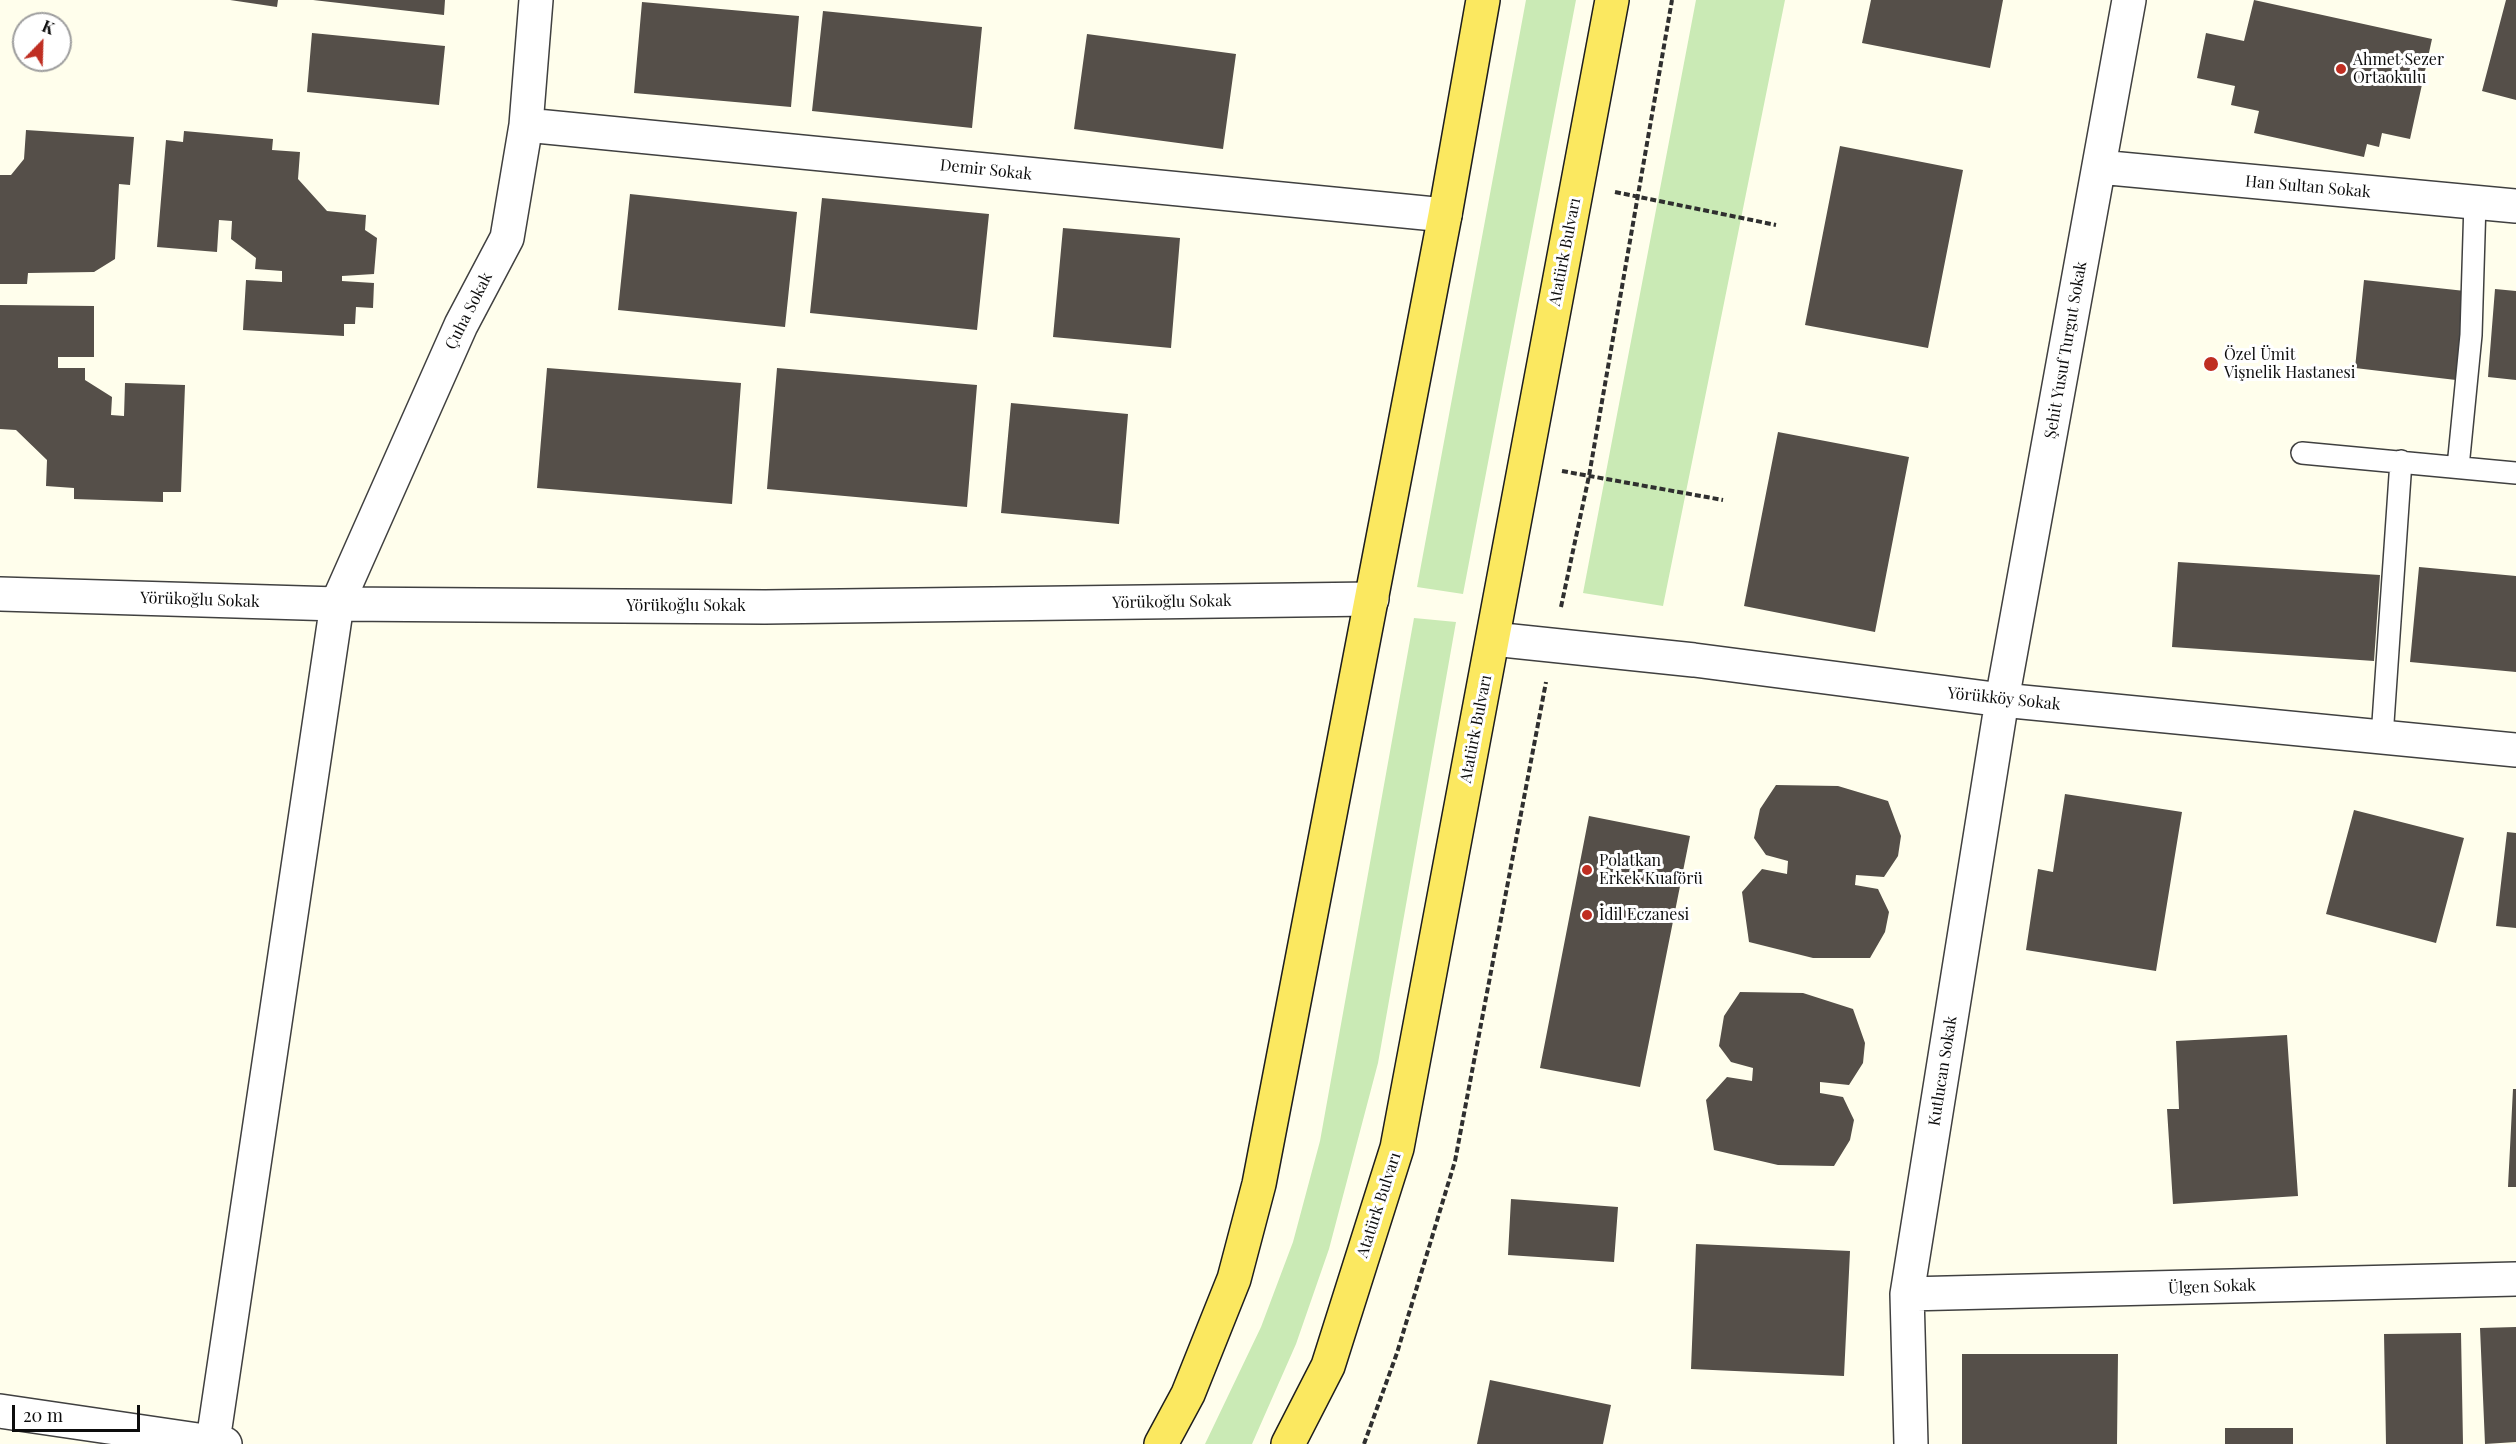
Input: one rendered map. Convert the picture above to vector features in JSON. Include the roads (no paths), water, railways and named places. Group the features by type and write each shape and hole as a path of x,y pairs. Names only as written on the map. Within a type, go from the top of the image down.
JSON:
{"main road":[{"path":"1161,1444 1188,1394 1234,1279 1259,1184 1445,215 1483,0"},
{"name":"Atatürk Bulvarı","path":"1288,1444 1328,1366 1397,1148 1612,0"}],"street":[{"name":"Çuha Sokak","path":"219,1442 337,604 460,325 507,238 526,125 536,0"},
{"name":"Şehit Yusuf Turgut Sokak","path":"2002,700 2129,0"},
{"name":"Demir Sokak","path":"526,125 1445,215"},
{"name":"Han Sultan Sokak","path":"2099,167 2516,206"},
{"name":"Yörükoğlu Sokak","path":"0,594 337,604 765,607 1372,599"},
{"name":"Yörükköy Sokak","path":"1493,639 2002,700 2516,750"},
{"name":"Kutlucan Sokak","path":"1911,1444 1907,1294 2002,700"},
{"name":"Ülgen Sokak","path":"1907,1294 2516,1279"},
{"path":"0,1411 219,1442"}],"lane":[{"path":"2458,467 2471,335 2475,202"},
{"path":"2302,453 2516,472"},
{"path":"2382,737 2401,461"}],"place":[{"name":"Ahmet Sezer Ortaokulu","path":"2341,69"},
{"name":"Özel Ümit Vişnelik Hastanesi","path":"2211,364"},
{"name":"Polatkan Erkek Kuaförü","path":"1587,870"},
{"name":"İdil Eczanesi","path":"1587,915"}]}
